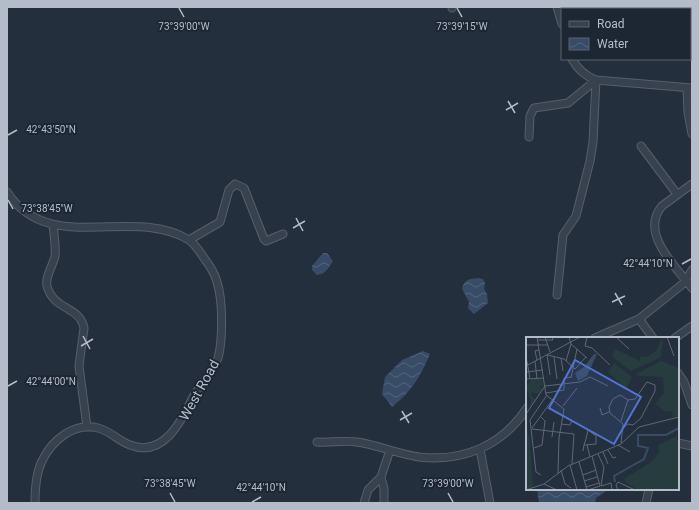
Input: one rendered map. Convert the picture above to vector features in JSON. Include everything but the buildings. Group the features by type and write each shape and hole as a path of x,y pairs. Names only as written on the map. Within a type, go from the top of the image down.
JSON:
{"street":[{"path":"557,7 561,21"},
{"path":"573,60 580,71 596,80 690,88 688,113 692,134"},
{"path":"529,137 532,110 540,106 568,103 596,80"},
{"path":"557,295 563,235 576,216 590,161 593,142 596,80"},
{"path":"641,146 677,194"},
{"path":"7,192 22,211 53,225 70,228 148,228 163,230 189,240 220,222 229,190 235,184 244,188 264,239 274,239 283,234"},
{"path":"692,184 677,194 658,211 654,221 654,230 670,258 692,288"},
{"path":"35,503 39,468 49,449 65,434 79,428 87,427 79,366 84,328 83,322 73,312 55,302 47,286 55,253 53,225"},
{"name":"West Road","path":"87,427 107,432 132,446 148,446 159,443 176,431 192,398 213,368 220,350 220,292 212,270 189,240"},
{"path":"597,337 639,319 674,292 692,270"},
{"path":"639,319 652,337"},
{"path":"676,337 692,326"},
{"path":"679,375 692,401"},
{"path":"317,442 355,442 419,457 436,458 462,454 480,449 506,434 526,409"},
{"path":"679,442 692,446"},
{"path":"480,449 490,503"},
{"path":"364,503 368,490 381,477 390,450"},
{"path":"381,477 384,489 384,503"},
{"path":"646,503 649,490"}],"water":[{"path":"323,253 327,253 333,261 325,272 317,275 312,270 312,266"},
{"path":"479,278 483,279 485,283 484,289 487,294 488,303 474,314 468,308 469,302 462,289 466,281"},
{"path":"423,351 430,354 423,370 405,395 392,407 382,394 385,377 402,360"},
{"path":"537,490 608,490 596,498 595,503 539,503"}]}
